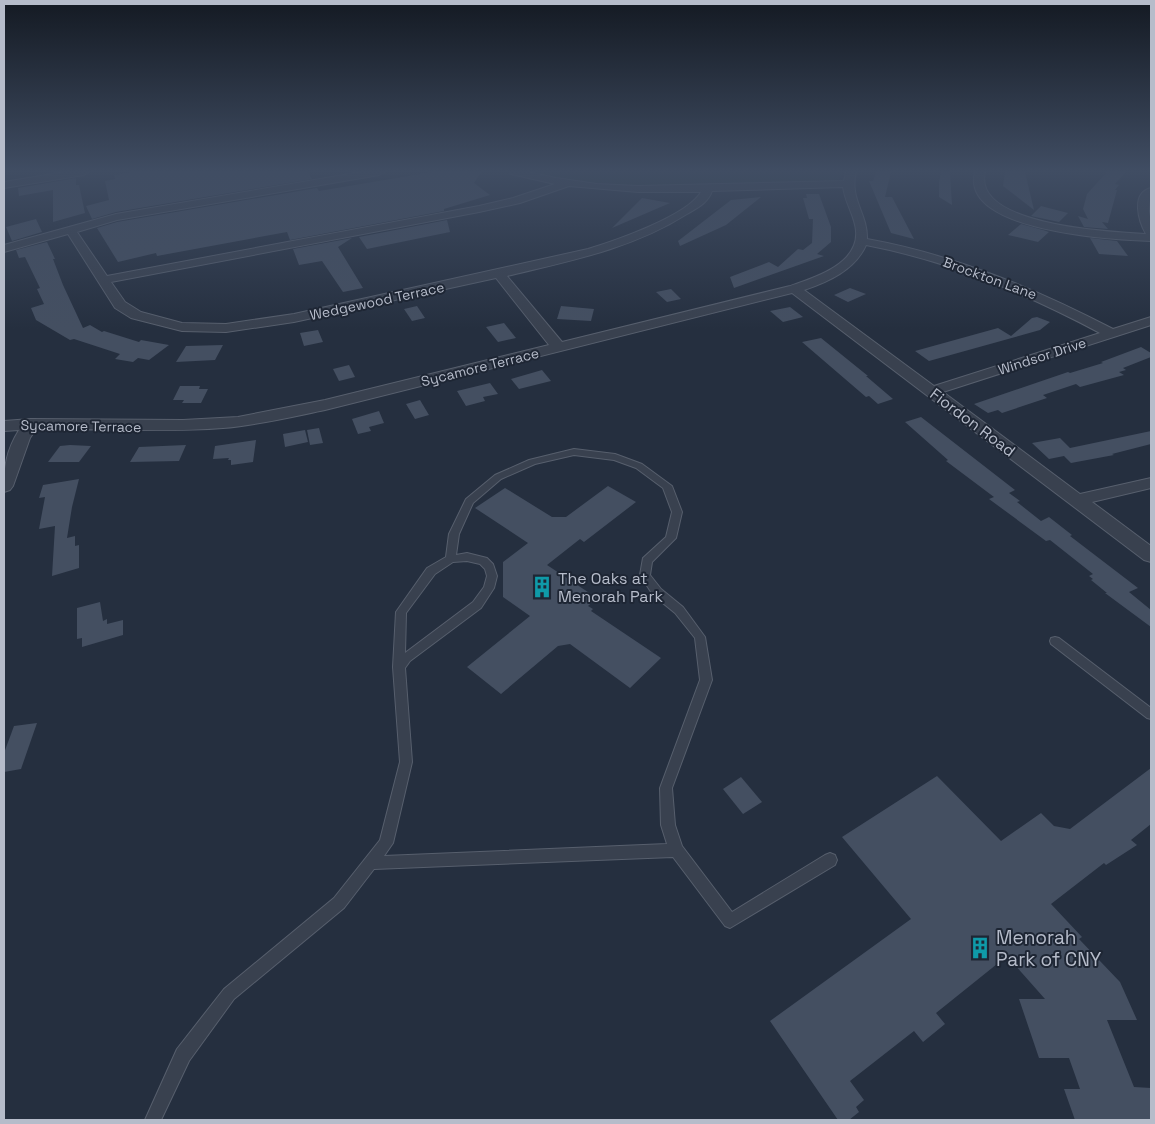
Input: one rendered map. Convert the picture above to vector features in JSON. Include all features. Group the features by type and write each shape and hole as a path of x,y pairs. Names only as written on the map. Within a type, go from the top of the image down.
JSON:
{"street":[{"path":"4,249 87,224"},
{"path":"103,280 397,224"},
{"name":"Wedgewood Terrace","path":"70,229 120,305 136,315 158,322 182,327 211,328 265,324 499,274 591,252 624,242 661,224"},
{"path":"860,224 862,241"},
{"path":"1041,224 1062,230 1151,238"},
{"name":"Sycamore Terrace","path":"4,426 31,424 148,426 211,424 251,420 325,405 794,289 830,275 847,263 859,249 862,241"},
{"name":"Brockton Lane","path":"862,241 911,251 992,276 1065,308 1112,334"},
{"path":"499,274 558,348"},
{"name":"Fiordon Road","path":"794,289 1151,555"},
{"name":"Windsor Drive","path":"932,391 1151,322"},
{"path":"4,486 22,438 31,424"},
{"path":"1078,500 1151,484"}],"lane":[{"path":"451,559 454,534 469,501 498,477 532,462 574,452 615,457 639,466 667,486 676,512 670,538 647,561 645,575 657,592 679,610 700,637 706,680 666,788 668,825 676,850 730,921 830,860"},
{"path":"153,1120 183,1055 229,994 339,903 386,844 406,762 399,667 401,612 431,571 451,559 467,557 483,561 492,576 489,588 476,605 406,658 399,667"},
{"path":"1055,641 1151,714"},
{"path":"370,863 676,850"}],"building":[{"path":"16,224 39,224 42,232 12,241 6,227"},
{"path":"109,224 373,224 290,240 287,232 157,256 156,253 118,262 97,228"},
{"path":"424,224 448,224 450,232 367,249 359,237"},
{"path":"699,224 727,224 680,246 678,241"},
{"path":"813,224 830,224 831,242 817,254 824,256 734,288 730,277 769,262 778,267 798,249 803,250 812,243"},
{"path":"887,224 906,224 914,239 891,233"},
{"path":"1020,224 1049,232 1038,242 1008,235"},
{"path":"1083,224 1104,224 1108,229 1084,227"},
{"path":"352,238 338,247 363,288 343,292 322,261 299,265 293,249"},
{"path":"1090,238 1117,241 1128,256 1099,254"},
{"path":"47,242 55,259 53,259 63,285 83,328 90,325 102,332 139,342 141,340 169,345 149,360 138,358 133,362 115,359 120,354 74,339 70,340 36,320 31,308 44,304 37,289 40,288 25,257 19,258 16,250"},
{"path":"850,288 866,294 848,302 834,295"},
{"path":"671,289 681,299 667,302 656,292"},
{"path":"417,306 425,318 412,321 404,309"},
{"path":"561,306 594,309 591,321 557,319"},
{"path":"790,307 803,317 783,322 770,311"},
{"path":"1037,317 1050,322 1040,330 929,361 915,351 998,328 1011,336 1032,318"},
{"path":"504,323 516,338 498,342 486,327"},
{"path":"318,330 323,342 304,346 300,333"},
{"path":"821,338 893,399 878,404 869,396 866,397 802,342"},
{"path":"223,345 215,360 176,362 186,346"},
{"path":"1141,347 1151,353 1151,357 1123,368 1126,370 1119,372 1124,375 1080,387 1076,384 1043,395 1047,398 1002,413 998,410 988,413 974,404 1068,372 1103,363 1101,362"},
{"path":"349,365 355,377 339,381 333,369"},
{"path":"542,370 551,381 519,389 511,379"},
{"path":"490,383 498,394 483,397 485,401 466,406 457,391"},
{"path":"180,386 200,386 199,389 208,389 201,403 182,403 184,400 173,400"},
{"path":"420,400 429,415 415,419 406,404"},
{"path":"379,411 384,423 369,427 371,431 358,434 352,419"},
{"path":"921,417 1015,490 1009,493 1020,501 1017,502 1041,521 1049,517 1072,535 1070,536 1138,588 1129,592 1151,610 1151,627 1105,593 1107,593 1091,580 1093,579 1089,576 1093,574 1050,540 1046,541 989,499 994,497 946,461 948,460 905,422"},
{"path":"319,428 323,443 310,445 307,430"},
{"path":"305,430 308,442 285,447 283,434"},
{"path":"1151,431 1151,444 1112,454 1114,455 1071,463 1064,456 1049,459 1032,443 1060,438 1070,448"},
{"path":"256,440 253,462 231,465 231,460 228,460 229,458 213,459 215,446"},
{"path":"186,445 179,461 130,462 139,447"},
{"path":"60,446 91,446 79,462 48,462"},
{"path":"79,479 67,538 75,536 75,546 79,545 79,568 52,576 55,526 39,529 45,497 39,498 43,485"},
{"name":"The Oaks at Menorah Park","path":"608,486 636,502 584,542 580,539 547,565 597,598 588,606 593,609 591,611 661,658 630,688 570,644 558,646 501,694 467,667 530,616 503,597 503,562 528,543 475,508 505,488 552,517 566,517"},
{"path":"100,602 103,621 107,619 107,624 123,620 123,635 82,647 82,638 77,639 77,608"},
{"path":"37,723 21,769 4,772 4,753 14,726"},
{"name":"Menorah Park of CNY","path":"1151,768 1151,824 1131,840 1137,845 1106,865 1104,863 1051,904 1082,937 1079,939 1120,982 1137,1020 1107,1020 1134,1087 1151,1088 1151,1120 1075,1120 1064,1089 1080,1089 1069,1058 1039,1058 1019,999 1045,999 1007,956 936,1013 945,1024 923,1042 914,1031 850,1081 864,1100 856,1107 859,1112 849,1120 838,1120 770,1021 911,919 842,837 937,776 1001,841 1041,813 1054,826 1070,829"},
{"path":"741,777 762,802 743,814 723,789"}],"place":[{"name":"The Oaks at Menorah Park","path":"542,587"},
{"name":"Menorah Park of CNY","path":"980,948"}]}
